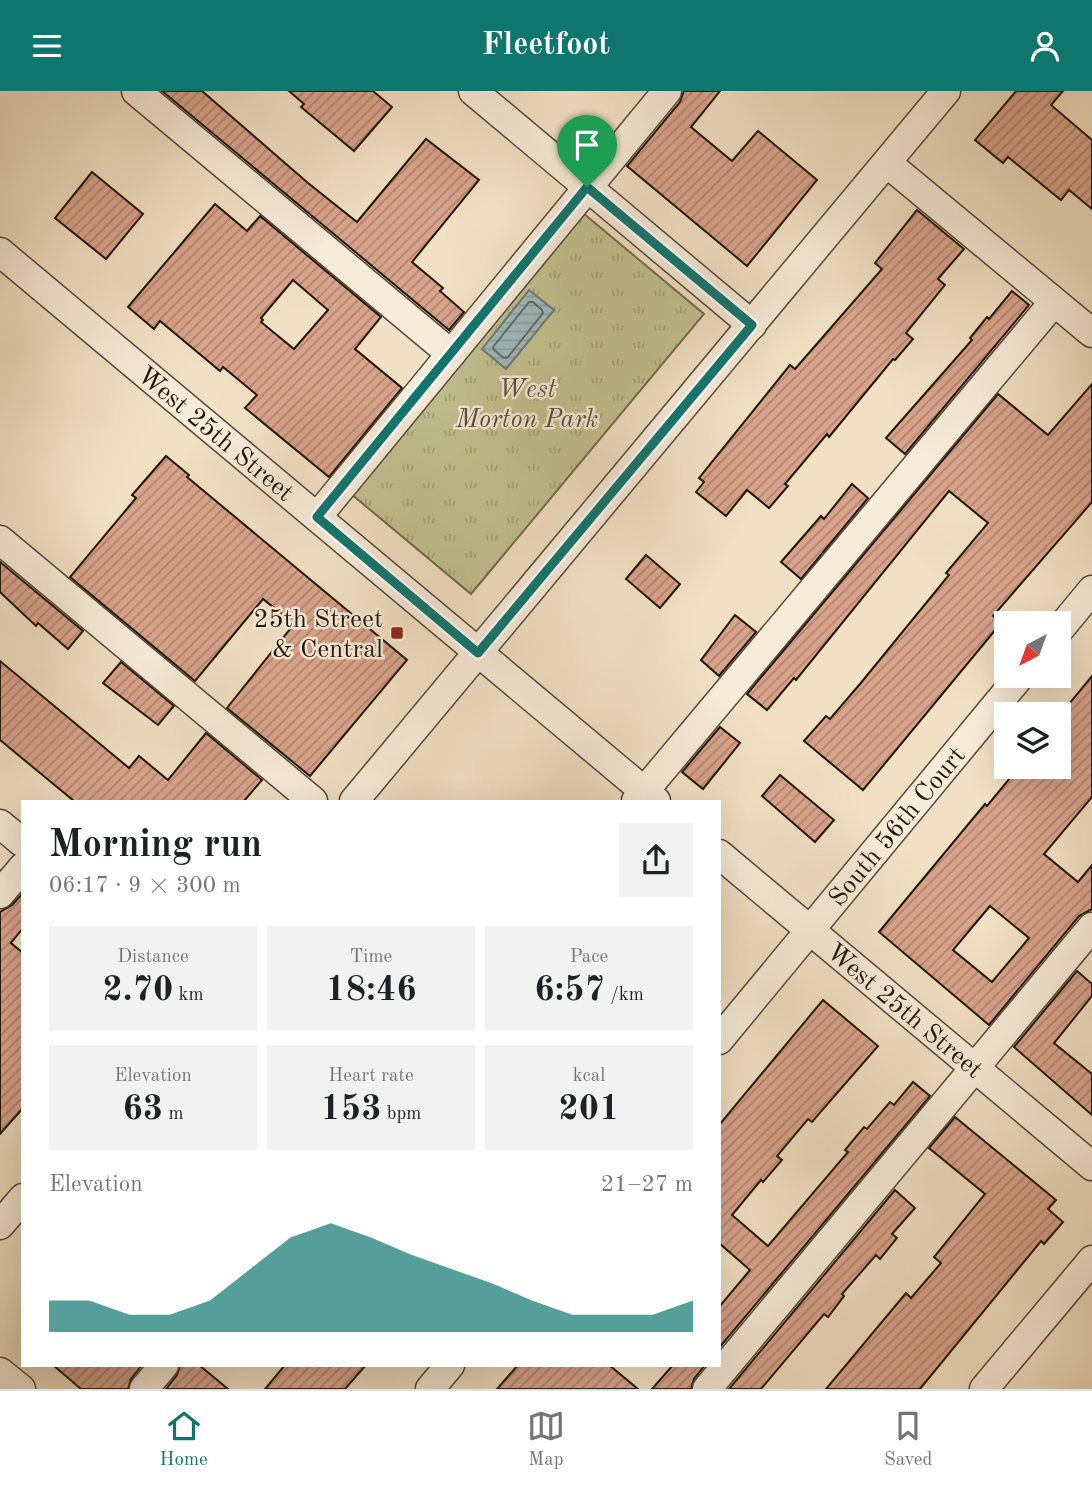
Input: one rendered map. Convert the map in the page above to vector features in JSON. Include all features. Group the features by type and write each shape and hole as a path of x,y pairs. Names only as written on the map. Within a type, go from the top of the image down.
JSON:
{"street":[{"path":"136,91 451,354"},
{"path":"473,91 752,325"},
{"path":"317,517 667,91"},
{"path":"355,800 946,91"},
{"path":"887,163 1092,334"},
{"name":"West 25th Street","path":"0,253 478,653 645,798"},
{"path":"645,798 1054,302"},
{"path":"0,540 312,800"},
{"path":"1071,616 1092,590"},
{"name":"South 56th Court","path":"721,1038 1010,688"},
{"path":"0,824 21,841"},
{"name":"West 25th Street","path":"721,856 1092,1166"},
{"path":"0,894 21,869"},
{"path":"707,1389 1092,927"},
{"path":"0,1225 21,1200"},
{"path":"984,1389 1092,1260"},
{"path":"144,1389 162,1367"},
{"path":"430,1389 448,1367"},
{"path":"0,1372 21,1389"}],"green space":[{"name":"West Morton Park","path":"583,213 704,314 471,594 350,493"}],"water":[{"path":"529,290 554,310 506,369 482,349"}],"building":[{"path":"162,91 202,91 357,222 426,139 479,180 412,262 443,288 440,291 464,312 449,330"},
{"path":"289,91 373,91 392,107 354,151 301,107 304,104"},
{"path":"684,91 720,91 691,127 732,161 758,131 817,180 747,266 627,166 680,102"},
{"path":"1016,91 1063,91 1051,105 1092,140 1092,209 1069,190 1061,200 1008,157 1003,163 975,140"},
{"path":"92,172 143,214 106,259 55,218"},
{"path":"215,204 247,231 260,216 381,317 355,349 402,388 329,477 245,408 257,395 223,367 220,371 160,321 154,329 128,307","holes":["293,280 328,310 294,349 261,322 261,318"]},
{"path":"917,210 964,249 938,279 945,285 906,333 913,339 895,360 893,359 829,437 827,434 785,484 788,486 769,508 747,490 726,516 696,492 704,482 699,478 790,365 795,369 882,269 875,263"},
{"path":"1012,291 1029,305 905,454 886,438"},
{"path":"1092,384 1092,502 997,611 994,611 994,631 863,790 804,741 826,716 830,719 860,684 988,523 949,491 796,680 794,678 767,710 747,694 998,394 1048,435"},
{"path":"166,456 189,475 187,477 407,660 310,776 227,708 294,624 263,599 195,681 70,577 136,498 132,495"},
{"path":"852,484 868,498 801,579 781,562 821,516 824,519"},
{"path":"646,555 680,584 660,608 626,579"},
{"path":"0,562 83,631 68,649 38,623 36,626 0,592"},
{"path":"735,615 756,632 719,676 701,660"},
{"path":"0,661 129,768 139,756 168,780 206,733 262,780 245,800 73,800 0,740"},
{"path":"121,662 174,706 158,725 103,683"},
{"path":"1092,676 1092,797 1044,854 1078,882 1092,865 1092,909 1079,916 989,1025 879,932 985,804 987,806 1009,779 1071,779 1071,702","holes":["990,906 1029,938 992,982 953,950"]},
{"path":"720,727 740,743 703,789 682,772"},
{"path":"780,775 834,820 815,842 762,796"},
{"path":"21,895 21,930 11,943 21,951 21,1110 0,1134 0,912"},
{"path":"1077,971 1092,984 1092,996 1054,1043 1092,1074 1092,1115 1014,1047"},
{"path":"823,1000 878,1046 812,1122 808,1119 777,1156 782,1160 732,1215 768,1246 848,1152 845,1150 864,1127 867,1129 890,1102 894,1105 913,1082 930,1096 721,1346 721,1305 750,1270 721,1245 721,1123"},
{"path":"955,1117 1056,1200 1048,1209 1063,1222 1044,1244 1041,1241 920,1389 826,1389 906,1293 911,1298 941,1263 934,1257 985,1194 929,1148"},
{"path":"895,1190 915,1208 892,1234 897,1238 880,1259 876,1255 842,1294 844,1296 828,1317 824,1314 761,1389 729,1389"},
{"path":"55,1367 140,1367 131,1379 128,1389 81,1389"},
{"path":"179,1367 201,1367 228,1389 166,1389 177,1375"},
{"path":"283,1367 364,1367 345,1389 265,1389"},
{"path":"516,1367 611,1367 638,1389 497,1389"},
{"path":"671,1367 703,1367 694,1379 691,1389 652,1389"}],"place":[{"name":"25th Street & Central","path":"397,633"}],"route":[{"path":"587,187 752,325 478,653 317,517 587,187"}]}
